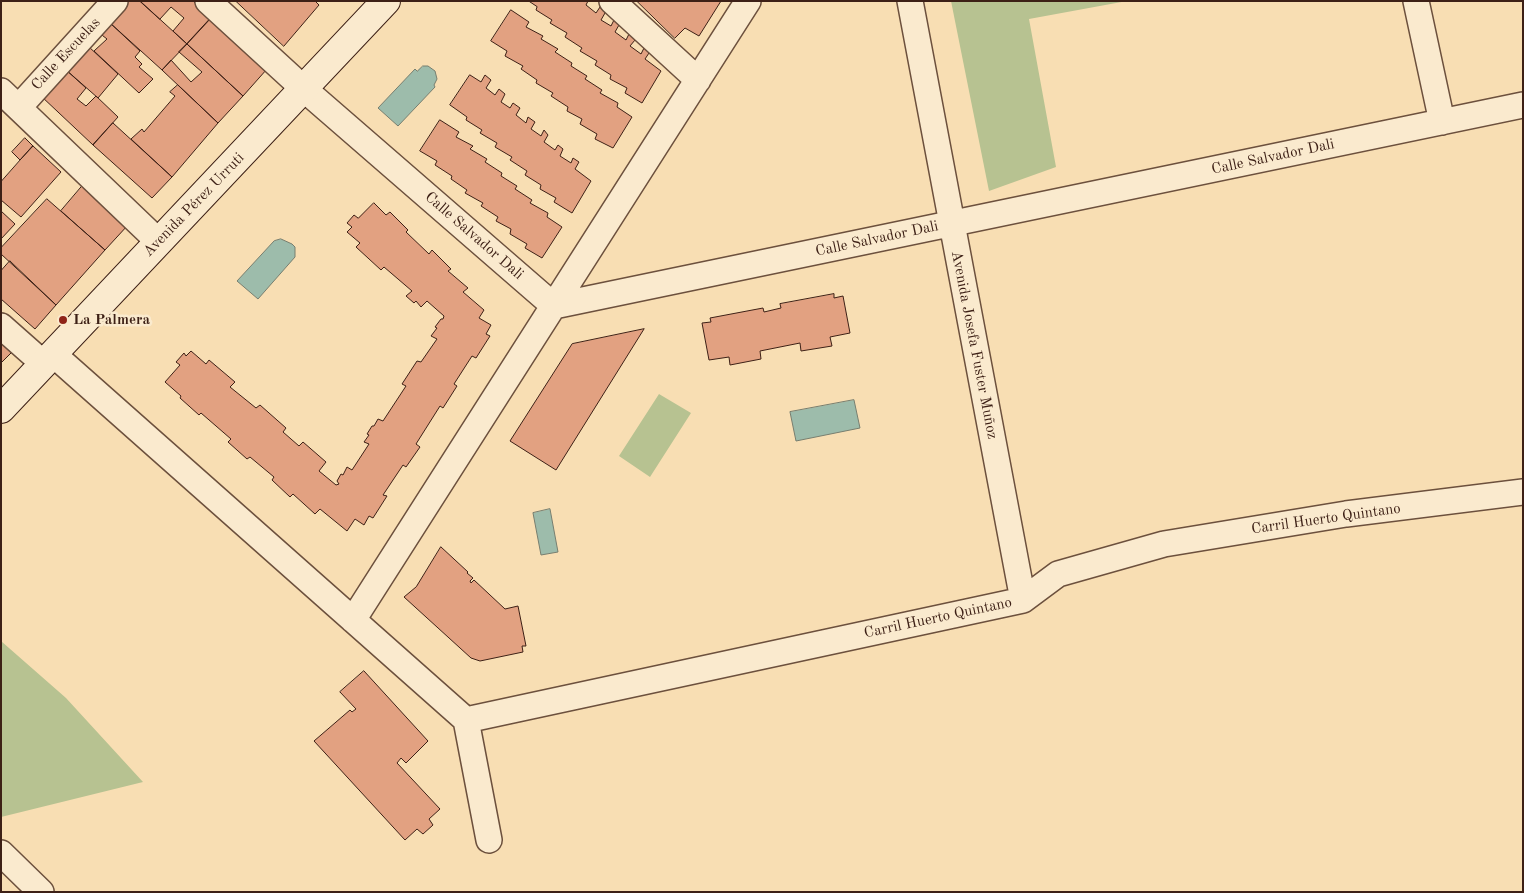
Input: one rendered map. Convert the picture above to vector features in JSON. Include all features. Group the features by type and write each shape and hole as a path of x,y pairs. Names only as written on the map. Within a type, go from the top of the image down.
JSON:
{"street":[{"name":"Calle Escuelas","path":"10,99 115,1"},
{"name":"Calle Salvador Dali","path":"208,1 304,89 554,306 1523,105"},
{"name":"Avenida Pérez Urruti","path":"1,409 386,1"},
{"path":"612,1 698,80"},
{"path":"353,620 748,1"},
{"name":"Avenida Josefa Fuster Muñoz","path":"910,1 1023,600"},
{"path":"1416,1 1442,122"},
{"path":"10,99 159,242"},
{"path":"1,326 48,359 353,620 466,720 489,840"},
{"name":"Carril Huerto Quintano","path":"466,720 1023,600 1058,574 1164,544 1346,514 1523,492"},
{"path":"1,853 41,892"}],"green space":[{"path":"951,1 1127,1 1029,19 1056,167 989,191"},
{"path":"659,394 691,413 650,477 619,456"},
{"path":"1,641 66,698 143,782 1,817"}],"shaded area":[{"path":"423,66 428,66 435,71 437,79 435,87 398,126 378,108 415,69 417,71"},
{"path":"281,239 295,247 295,257 258,299 237,281 274,241"},
{"path":"854,400 860,428 796,441 790,412"},
{"path":"550,509 558,552 541,555 533,513"}],"building":[{"path":"128,1 140,1 187,44 162,70 109,22"},
{"path":"140,1 193,1 211,18 187,44 173,31 184,18 171,7 160,19"},
{"path":"236,1 315,1 319,5 284,46"},
{"path":"529,1 588,1 586,5 596,13 600,7 605,13 601,20 611,26 614,20 619,25 615,32 626,40 629,34 635,40 630,46 641,54 644,48 649,53 645,59 661,71 642,103 625,93 627,88 610,79 611,75 595,65 597,61 580,51 582,48 565,37 567,33 550,23 552,20 536,10 537,7"},
{"path":"637,1 721,1 699,36 685,28 675,38"},
{"path":"511,10 529,22 526,27 543,36 541,39 558,49 555,52 572,63 571,66 587,76 585,79 602,90 600,93 618,103 617,107 632,117 613,148 595,139 597,134 580,124 582,119 567,111 568,107 551,96 553,93 536,83 537,80 521,69 523,66 505,56 507,51 491,41"},
{"path":"211,18 267,69 243,96 187,44"},
{"path":"109,22 140,51 135,57 142,64 139,67 153,79 139,93 94,51 107,39 98,32"},
{"path":"187,44 243,96 218,123 162,70 171,60 191,82 202,72 179,52"},
{"path":"88,46 118,74 98,98 65,69"},
{"path":"65,69 86,88 77,99 86,106 96,96 118,117 93,145 41,96"},
{"path":"470,75 481,82 485,75 491,80 486,88 495,95 499,89 505,94 501,102 510,108 513,103 520,108 516,115 526,123 528,117 535,122 531,129 541,136 544,130 548,135 544,142 555,150 558,145 563,149 560,156 571,163 573,158 579,162 575,169 591,181 572,213 554,202 556,198 540,189 541,185 525,175 527,171 510,160 512,157 495,147 497,143 480,133 482,130 466,120 467,117 450,105"},
{"path":"178,85 218,123 172,177 131,139 142,129 144,132 175,96 170,92"},
{"path":"440,120 459,132 456,137 473,146 470,149 487,159 485,162 502,173 501,176 517,186 515,189 532,200 530,203 548,213 547,217 562,227 542,258 525,248 527,244 510,234 511,229 496,221 498,217 481,206 483,203 465,193 467,190 451,179 452,176 435,165 437,161 420,151"},
{"path":"113,123 172,177 152,198 93,145"},
{"path":"25,138 33,146 20,160 12,152"},
{"path":"33,146 61,172 21,217 1,200 1,182"},
{"path":"84,184 128,225 105,250 61,211"},
{"path":"47,199 105,250 56,305 1,254 1,248"},
{"path":"374,203 386,215 390,212 408,230 406,232 429,254 432,250 451,269 448,271 468,288 463,292 484,310 479,318 491,325 486,334 490,336 476,358 472,356 454,384 457,386 443,408 440,406 416,444 420,447 406,467 403,465 383,495 387,496 373,518 369,516 364,525 355,519 347,531 320,509 315,514 293,494 290,497 272,480 274,477 250,457 247,459 228,442 231,439 201,413 199,415 165,382 180,365 176,362 184,353 186,356 191,351 206,364 209,360 235,382 230,387 256,408 260,405 286,428 283,432 299,446 303,442 326,462 319,471 336,485 339,484 337,481 341,474 343,475 347,467 352,470 369,444 364,442 372,426 374,426 378,419 383,421 406,386 402,384 417,361 421,362 437,339 431,336 437,328 435,327 444,316 427,301 421,307 416,301 414,303 406,296 412,291 384,267 381,270 356,247 360,243 347,232 352,227 347,223 354,215 358,218"},
{"path":"1,211 15,224 1,239"},
{"path":"10,261 56,305 35,329 1,299 1,271"},
{"path":"834,294 834,298 843,296 850,333 830,337 832,346 801,351 800,343 760,351 761,359 730,365 729,357 709,360 702,323 711,322 710,318 763,308 764,312 781,308 780,304"},
{"path":"644,329 556,470 510,441 572,344"},
{"path":"1,338 14,350 1,363"},
{"path":"441,547 473,578 470,581 471,583 474,580 505,609 518,606 526,646 522,646 523,652 480,661 471,658 404,597 416,587"},
{"path":"364,671 428,741 406,763 401,758 397,763 440,809 429,819 433,825 423,834 417,829 405,840 314,741 350,710 352,712 356,709 340,692"}],"place":[{"name":"La Palmera","path":"63,320"}]}
